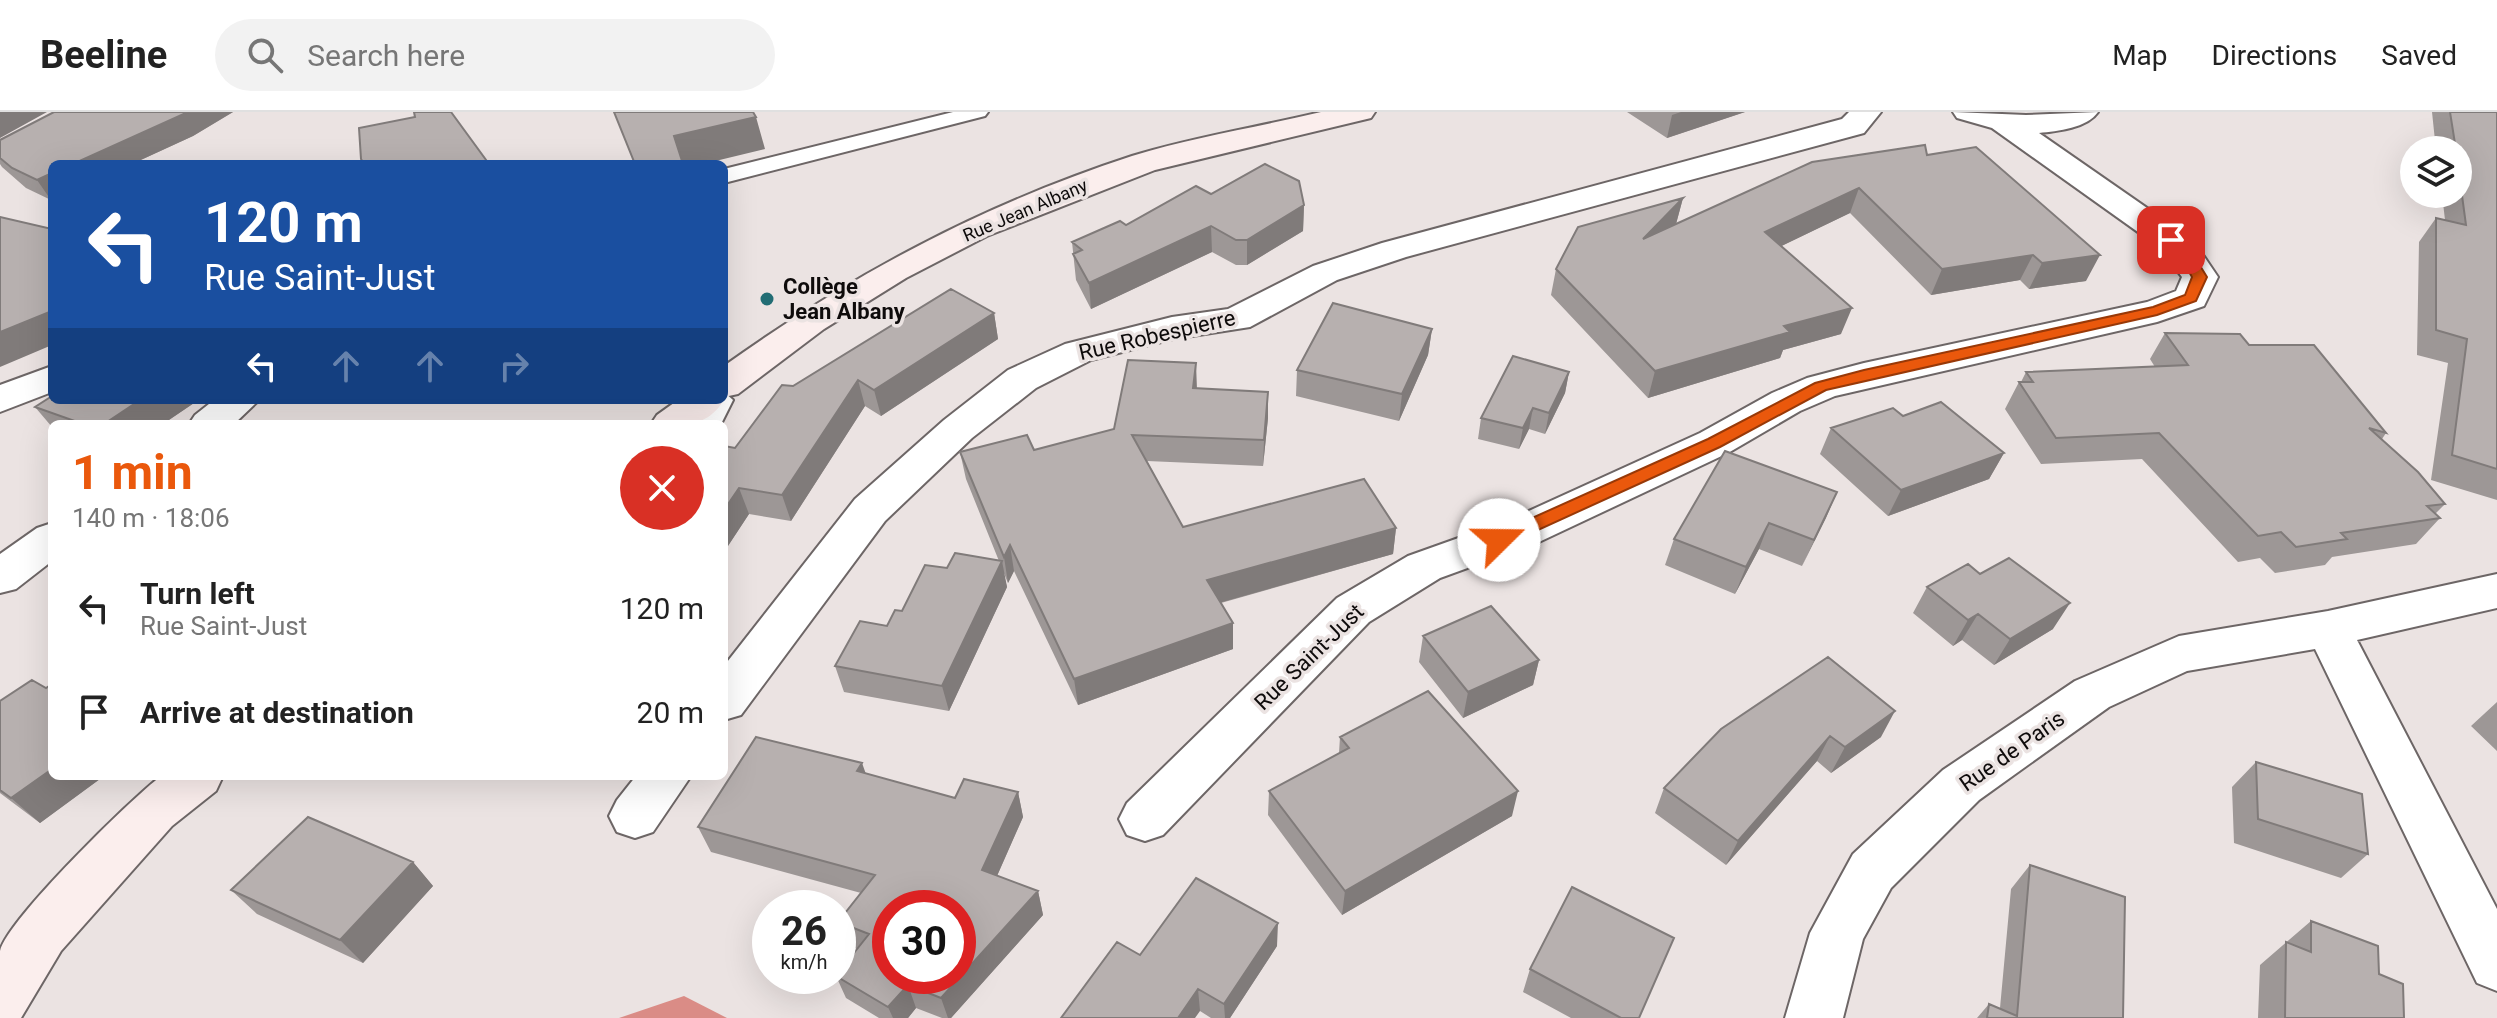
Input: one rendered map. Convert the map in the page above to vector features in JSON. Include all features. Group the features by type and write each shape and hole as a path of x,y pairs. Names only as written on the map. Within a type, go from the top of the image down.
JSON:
{"main road":[{"name":"Rue Jean Albany","path":"728,386 811,321 894,271 989,223 1144,163 1360,112"},
{"name":"Rue Jean Albany","path":"677,420 702,404"},
{"path":"0,1000 42,933 154,811 193,780"}],"street":[{"name":"Rue Robespierre","path":"728,696 870,510 958,429 1022,379 1078,352 1172,328 1237,319 1325,273 1394,250 1860,119 1895,112"},
{"path":"1986,117 2054,124 2083,112"},
{"name":"Rue Saint-Just","path":"1145,819 1353,610 1424,567 1524,531 1714,443 1821,387 1878,371 2157,311 2191,298 2200,277 2189,259 2171,240 1986,117"},
{"path":"0,399 48,380"},
{"path":"214,420 234,404"},
{"path":"0,577 48,542"},
{"name":"Rue de Paris","path":"1814,1018 1837,933 1872,871 1961,785 2092,694 2179,654 2328,629 2497,591"},
{"path":"2328,629 2497,965"},
{"path":"635,816 663,780"}],"lane":[{"path":"728,175 978,112"}],"shaded area":[{"path":"684,996 727,1018 619,1018"}],"building":[{"path":"54,112 188,112 82,160 48,160 48,175 37,180 12,168 0,158 0,140"},
{"path":"414,112 451,112 486,160 362,160 359,128 415,117"},
{"path":"614,112 753,112 756,117 674,136 682,160 633,160"},
{"path":"2450,112 2497,112 2497,469 2452,455 2467,339 2436,330 2436,218 2466,225 2464,208 2472,208 2472,136 2454,136"},
{"path":"1925,145 1927,155 1976,147 2100,255 2042,263 2033,255 1942,269 1859,188 1765,232 1852,308 1784,326 1790,332 1655,371 1556,269 1578,227 1683,198 1643,239 1812,162"},
{"path":"1265,164 1299,181 1304,205 1247,240 1236,240 1211,226 1089,283 1073,254 1082,250 1072,242 1120,221 1126,225 1196,186 1211,194"},
{"path":"0,217 48,228 48,313 0,332"},
{"path":"951,289 994,313 874,390 858,380 782,495 739,488 728,504 728,447 735,448 782,385 793,386"},
{"path":"1333,303 1432,329 1402,394 1297,370"},
{"path":"2165,333 2240,334 2249,345 2314,345 2386,433 2369,428 2418,472 2445,504 2427,506 2440,518 2341,533 2347,539 2296,547 2281,532 2258,536 2159,433 2056,438 2019,382 2033,382 2026,372 2188,365"},
{"path":"1513,356 1569,372 1549,413 1533,408 1523,428 1481,418"},
{"path":"1128,360 1196,363 1193,388 1268,392 1264,440 1132,435 1183,527 1364,479 1396,528 1207,580 1233,623 1074,679 1010,545 1004,557 960,452 1027,435 1034,450 1114,429"},
{"path":"48,399 48,404 134,404 110,420 72,420 35,407"},
{"path":"1941,402 2004,453 1901,490 1831,428 1893,408 1903,416"},
{"path":"1725,451 1837,492 1814,540 1769,523 1746,567 1674,539"},
{"path":"955,553 1002,561 942,686 835,666 860,621 887,626 895,610 902,611 925,565 947,568"},
{"path":"2009,558 2070,603 2010,639 1978,614 1968,620 1927,587 1968,564 1980,574"},
{"path":"1491,606 1539,660 1468,692 1423,636"},
{"path":"1828,657 1895,711 1845,747 1830,736 1738,841 1664,788 1721,729"},
{"path":"32,680 48,687 48,772 11,798 0,790 0,701"},
{"path":"1428,691 1518,791 1345,891 1269,791 1349,748 1340,737"},
{"path":"756,737 862,763 857,771 955,798 964,779 1018,792 982,870 1038,891 976,959 976,890 872,890 872,994 900,994 888,1007 856,988 856,950 869,934 856,929 856,899 875,875 698,827"},
{"path":"2256,762 2362,794 2368,854 2258,819"},
{"path":"308,817 413,862 340,940 231,890"},
{"path":"2030,865 2125,897 2123,1018 1987,1018 1989,1004 2017,1016"},
{"path":"1196,878 1278,923 1224,1004 1198,989 1178,1018 1061,1018 1117,942 1140,955"},
{"path":"1572,887 1674,938 1639,1018 1621,1018 1530,969"},
{"path":"2311,921 2378,946 2379,974 2403,984 2404,1018 2285,1018 2286,942 2311,952"}],"place":[{"name":"Collège Jean Albany","path":"767,299"}],"route":[{"path":"1499,540 1714,443 1786,402 1821,387 2157,311 2191,298 2200,277 2189,259 2171,240"}]}
